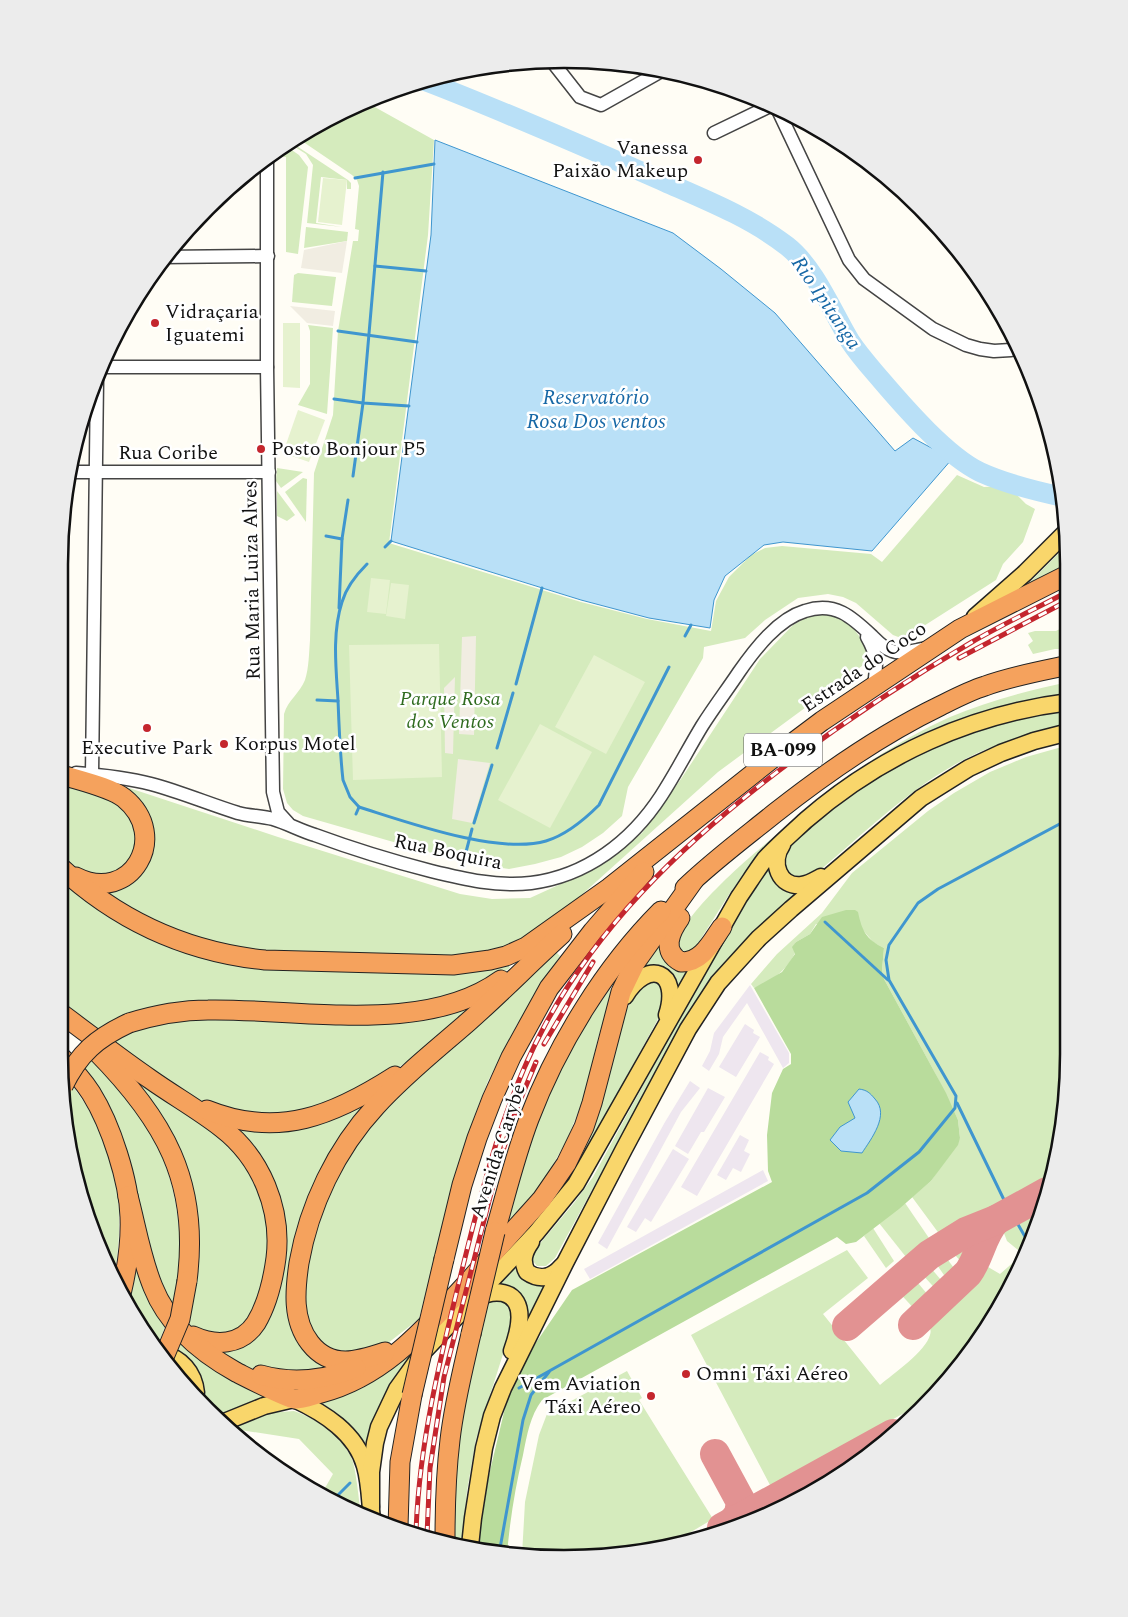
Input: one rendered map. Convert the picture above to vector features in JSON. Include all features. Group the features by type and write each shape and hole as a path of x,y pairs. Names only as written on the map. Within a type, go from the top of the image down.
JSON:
{"highway":[{"name":"Estrada do Coco","path":"696,820 778,754 874,686 960,629 1060,579"},
{"name":"BA-099","path":"761,824 866,746 928,711 984,686 1060,667"},
{"path":"68,776 122,796 139,814 145,832 141,859 130,872 116,881 107,884 90,882 68,871"},
{"name":"Avenida Carybé","path":"398,1521 400,1462 412,1395 462,1185 492,1099 511,1057 549,988 619,899 696,820"},
{"path":"68,873 96,897 124,916 156,932 209,951 265,960 435,966 472,964 506,956 540,938 609,888 696,820"},
{"name":"Avenida Carybé","path":"445,1535 450,1440 471,1334 495,1232 516,1156 544,1083 569,1035 592,998 630,945 656,915 726,851 761,824"},
{"path":"722,927 703,953 692,961 680,962 669,948 669,936 692,899 727,858 761,824"},
{"path":"68,1065 88,1090 105,1122 118,1158 153,1288 179,1327 207,1352 249,1379 294,1399 332,1390 368,1374 397,1354 440,1313 542,1199 566,1164 584,1127 621,992 627,978 635,963 694,880"},
{"path":"385,1352 360,1361 335,1360 321,1354 309,1342 302,1329 296,1304 296,1284 311,1217 324,1185 340,1154 375,1107 432,1053 504,990 609,888"},
{"path":"69,1076 75,1064 90,1047 104,1036 129,1023 170,1012 198,1010 366,1015 391,1014 432,1008 474,997 551,944"},
{"path":"68,1019 140,1072 223,1128 245,1151 265,1183 276,1223 277,1251 269,1294 256,1323 244,1336 232,1341 213,1343 203,1340 179,1327"},
{"path":"68,1021 139,1098 162,1133 177,1168 186,1206 190,1236 187,1281 180,1319 167,1351"},
{"path":"179,1098 231,1118 254,1122 292,1121 309,1118 365,1096 432,1053"},
{"path":"69,1076 105,1122"},
{"path":"124,1282 130,1233 128,1196"},
{"path":"207,1352 256,1374 275,1379 293,1381 318,1379 342,1374 362,1365 385,1352 440,1313"}],"main road":[{"path":"960,629 1025,573 1059,539"},
{"path":"372,1511 371,1472 375,1443 388,1406 406,1374 425,1350 536,1234 576,1184 739,897 760,866 789,835 838,794 876,768 920,744 973,723 1060,703"},
{"path":"492,1416 506,1382 565,1263 688,1029 714,990 760,938 921,798 948,779 1001,753 1060,734"},
{"path":"789,835 780,848 776,863 780,875 789,883 796,885 809,883 841,866"},
{"path":"611,1028 620,1003 631,986 642,976 654,974 665,978 669,983 672,994 661,1036"},
{"path":"536,1234 524,1254 524,1267 527,1272 539,1278 546,1278 565,1263"},
{"path":"471,1541 480,1471 492,1416 519,1326 519,1310 512,1297 501,1293 487,1294 472,1302"},
{"path":"172,1357 186,1366 194,1383"},
{"path":"230,1420 264,1406 294,1399 325,1415 346,1433 364,1464 371,1511"}],"street":[{"path":"557,68 580,97 601,105 653,76"},
{"path":"714,133 763,109"},
{"path":"782,118 850,260 864,279 933,329 966,345 994,351 1012,350"},
{"name":"Rua Maria Luiza Alves","path":"267,166 273,792 278,812 283,820 294,827"},
{"path":"174,258 268,256"},
{"path":"108,367 268,367"},
{"path":"92,774 97,396"},
{"name":"Rua Coribe","path":"76,472 269,472"},
{"name":"Rua Boquira","path":"68,773 92,774 150,784 240,814 271,818 406,865 458,878 509,885 532,883 564,876 609,853 641,823 660,797 703,724 748,659 783,624 804,611 823,608 838,610 846,614 884,647 892,651 903,652 934,647"},
{"name":"Rua Boquira","path":"861,626 875,654 874,686"},
{"name":"Rua Maria Luiza Alves","path":"252,816 266,812 273,792"}],"shaded area":[{"path":"347,241 342,273 301,268 304,250"},
{"path":"290,306 335,311 333,326 307,323"},
{"path":"476,636 474,735 459,734 462,637"},
{"path":"455,677 453,754 445,753 444,688"},
{"path":"458,759 490,763 472,823 452,819"},
{"path":"750,985 789,1053 789,1063 783,1068 747,1003 723,1037 719,1054 709,1071 702,1066 710,1051 714,1033"},
{"path":"745,1024 754,1030 753,1033 760,1037 736,1077 719,1067"},
{"path":"760,1052 769,1057 768,1060 774,1064 697,1196 681,1187"},
{"path":"690,1081 700,1088 681,1112 607,1249 598,1243"},
{"path":"708,1088 725,1097 688,1154 675,1146"},
{"path":"740,1135 749,1140 744,1151 750,1154 741,1172 733,1168 726,1180 717,1175"},
{"path":"673,1149 689,1159 651,1222 645,1218 636,1232 627,1227"},
{"path":"763,1170 768,1181 590,1279 584,1269"}],"green space":[{"name":"Parque Rosa dos Ventos","path":"372,106 434,140 428,235 389,543 581,602 647,619 711,631 716,601 729,577 751,555 765,548 782,546 871,554 882,562 957,475 984,487 1008,486 1026,504 1035,509 1023,542 1003,564 996,580 908,636 901,638 893,635 856,603 843,597 828,594 798,598 765,620 745,638 704,647 703,658 628,787 622,816 603,833 582,847 561,857 509,869 463,862 303,816 293,810 287,803 283,789 284,714 288,705 303,685 309,660 314,473 333,415 338,331 353,241 358,241 359,230 355,229 359,186 357,180 303,142"},
{"path":"296,146 348,180 351,183 351,189 347,189 347,180 321,177 316,223 342,227 307,223 313,165 306,154 295,147"},
{"path":"291,149 299,155 308,167 298,254 286,252 286,157 280,156"},
{"path":"323,178 347,180 342,225 318,222"},
{"path":"306,227 348,232 347,241 304,248"},
{"path":"298,273 336,277 332,306 292,302 294,275"},
{"path":"283,323 300,323 300,388 283,387"},
{"path":"308,325 333,328 327,414 298,405 310,384 310,331"},
{"path":"298,410 325,420 309,462 283,453"},
{"path":"277,468 303,472 281,488 276,481"},
{"path":"303,478 307,479 306,522 285,492"},
{"path":"277,491 295,515 287,521 277,516"},
{"path":"1060,552 1060,567 1024,588"},
{"path":"371,578 390,580 386,614 367,612"},
{"path":"391,583 409,585 405,619 386,616"},
{"path":"821,614 837,616 853,627 867,651 869,657 866,663 718,772 577,899 520,942 468,958 254,952 185,937 126,909 101,888 146,858 120,785 460,894 492,899 530,898 600,866 642,833 681,779 760,659 793,625 807,617"},
{"path":"1060,629 1060,649 1033,654 1028,645 1033,641 1028,633 1056,631"},
{"path":"439,644 442,777 353,780 349,645"},
{"path":"594,655 645,682 606,754 555,727"},
{"path":"1060,684 1060,698 874,762 872,760 920,732 964,711 1009,696"},
{"path":"1060,711 1060,726 996,745 954,765 918,788 819,871 807,877 799,878 788,874 784,864 786,853 791,843 836,804 908,757 1000,721"},
{"path":"540,724 592,752 550,828 498,800"},
{"path":"1060,748 1060,1053 1056,1118 1051,1150 1042,1189 1000,1211 959,1227 943,1239 912,1197 931,1181 960,1138 958,1120 884,979 882,970 884,948 874,943 862,929 816,924 810,934 796,942 793,947 795,953 783,970 772,979 754,988 751,984 777,954 822,913 852,873 928,811 954,793 990,772 1026,757"},
{"path":"68,783 109,797 130,814 139,842 125,867 109,875 90,875 69,865"},
{"path":"786,827 744,874 695,948 688,952 681,950 680,939 687,923 701,905 740,866"},
{"path":"768,869 771,875 799,892 677,1034 555,1258 546,1266 537,1266 532,1260 532,1253 593,1177 734,919"},
{"path":"68,878 205,955 508,963 510,968 489,982 410,1007 136,1012 121,1016 97,1030 68,1006"},
{"path":"846,910 855,910 858,912 861,924 869,938 884,948 882,970 884,979 946,1093 958,1120 960,1138 958,1145 931,1181 899,1209 856,1242 846,1244 837,1237 542,1400 532,1419 526,1440 513,1504 508,1546 478,1542 489,1475 505,1408 520,1366 572,1290 772,1182 768,1171 767,1135 772,1093 783,1069 791,1064 791,1054 754,988 782,972 795,954 792,947 796,942 810,934 822,917"},
{"path":"660,940 662,953 692,971 681,989 674,977 665,969 654,966 640,967"},
{"path":"556,952 560,956 516,1026 488,1081 476,1112 452,1187 419,1319 388,1343 373,1350 331,1353 310,1334 302,1283 326,1195 373,1117"},
{"path":"648,982 657,982 663,990 661,1010 657,1021 570,1180 535,1223 498,1262 594,1123 603,1100 622,1019 636,991"},
{"path":"610,989 613,991 598,1038 584,1097 567,1140 543,1182 507,1225 528,1147 545,1101 574,1043"},
{"path":"474,1003 476,1006 405,1063 368,1087 298,1116 226,1112 186,1096 111,1042 117,1037 162,1021"},
{"path":"90,1057 134,1106 160,1152 169,1177 176,1202 180,1255 172,1307 160,1287 144,1228 132,1168 124,1145 81,1068"},
{"path":"132,1076 223,1135 258,1180 274,1250 251,1320 229,1337 187,1326 199,1262 197,1211 192,1186 174,1139 162,1117"},
{"path":"72,1085 100,1131 109,1154 115,1178 118,1203 119,1228 115,1265 105,1243 84,1182 77,1150 70,1091"},
{"path":"368,1103 291,1283 322,1360 332,1373 272,1372 243,1366 219,1350 247,1340 281,1229 226,1125"},
{"path":"905,1203 931,1241 906,1257 879,1223"},
{"path":"1036,1206 1019,1251 1007,1241 1002,1228 1004,1224"},
{"path":"873,1228 894,1261 886,1268 864,1236"},
{"path":"974,1236 977,1236 977,1240 967,1268 954,1254"},
{"path":"847,1250 868,1278 823,1314 880,1385 922,1348 931,1333 930,1327 925,1321 973,1280 983,1264 1000,1274 1014,1262 977,1329 958,1355 915,1404 907,1411 773,1486 770,1485 691,1335"},
{"path":"136,1256 166,1324 159,1341 151,1329 129,1292"},
{"path":"942,1258 948,1260 959,1275 953,1283 946,1278 935,1262"},
{"path":"930,1267 947,1287 940,1294 922,1274"},
{"path":"515,1268 520,1276 527,1281 545,1286 529,1316 526,1315 517,1292 502,1284"},
{"path":"913,1277 933,1301 918,1313 895,1288"},
{"path":"492,1300 504,1301 511,1314 511,1329 476,1439 467,1491 462,1539 453,1537 455,1469 462,1412 487,1303"},
{"path":"181,1342 272,1396 224,1414 191,1380 177,1353"},
{"path":"410,1351 408,1363 369,1443 366,1444 346,1421 321,1402"},
{"path":"627,1371 642,1398 639,1400 713,1519 687,1534 629,1545 564,1550 522,1547 525,1502 539,1435 547,1414"},
{"path":"294,1411 311,1418 334,1434 351,1457 360,1505 325,1488 333,1474 299,1439 242,1430 237,1426 267,1413"}],"water":[{"name":"Reservatório Rosa Dos ventos","path":"435,140 673,233 775,313 895,451 913,438 952,459 872,551 783,542 764,545 725,576 714,600 710,628 649,618 581,600 391,541 431,235"},
{"path":"859,1089 868,1092 879,1105 881,1112 878,1127 862,1153 841,1151 830,1140 840,1127 855,1118 848,1102"}],"waterway":[{"name":"Rio Ipitanga","path":"434,84 545,130 728,210 773,236 797,255 806,266 822,290 850,341 861,356 903,405 941,444 967,465 980,472 1021,487 1055,495"},
{"path":"355,178 434,164"},
{"path":"353,476 363,403 383,172"},
{"path":"375,266 426,271"},
{"path":"338,331 417,342"},
{"path":"334,399 409,406"},
{"path":"339,608 342,539 348,500"},
{"path":"326,536 342,539"},
{"path":"385,547 391,541"},
{"path":"367,564 359,572 346,592 339,614 336,638 336,676 343,780 350,797 359,807 452,835 503,844 526,844 546,841 561,835 599,805 669,667"},
{"path":"516,684 542,588"},
{"path":"685,636 691,625"},
{"path":"497,748 513,693"},
{"path":"317,700 338,701"},
{"path":"474,823 492,765"},
{"path":"356,814 359,807"},
{"path":"519,1388 867,1193 919,1152 955,1108 956,1096 889,980 886,960 889,945 918,903 938,889 1060,824"},
{"path":"466,852 472,829"},
{"path":"825,922 888,980"},
{"path":"957,1103 1007,1206"},
{"path":"1016,1221 1025,1237"},
{"path":"501,1545 523,1420 531,1395 549,1372"},
{"path":"338,1495 350,1483"}],"taxiway":[{"path":"847,1326 929,1255 966,1232 996,1220 1039,1196"},
{"path":"913,1325 968,1273 987,1232 996,1220"},
{"path":"715,1454 741,1502 739,1514 735,1519"},
{"path":"745,1515 856,1454"}],"railway":[{"path":"416,1527 421,1467 438,1370 469,1242 495,1147 530,1055 566,989 589,955 642,892 670,863 764,782 892,691 972,642 1060,596"},
{"path":"959,658 1060,605"},
{"path":"544,1044 593,962"},
{"path":"427,1530 430,1468 444,1377 498,1166 516,1110 536,1062"}],"place":[{"name":"Vanessa Paixão Makeup","path":"698,160"},
{"name":"Vidraçaria Iguatemi","path":"155,323"},
{"name":"Posto Bonjour P5","path":"261,449"},
{"name":"Executive Park","path":"147,728"},
{"name":"Korpus Motel","path":"224,744"},
{"name":"Omni Táxi Aéreo","path":"686,1374"},
{"name":"Vem Aviation Táxi Aéreo","path":"651,1396"}]}
